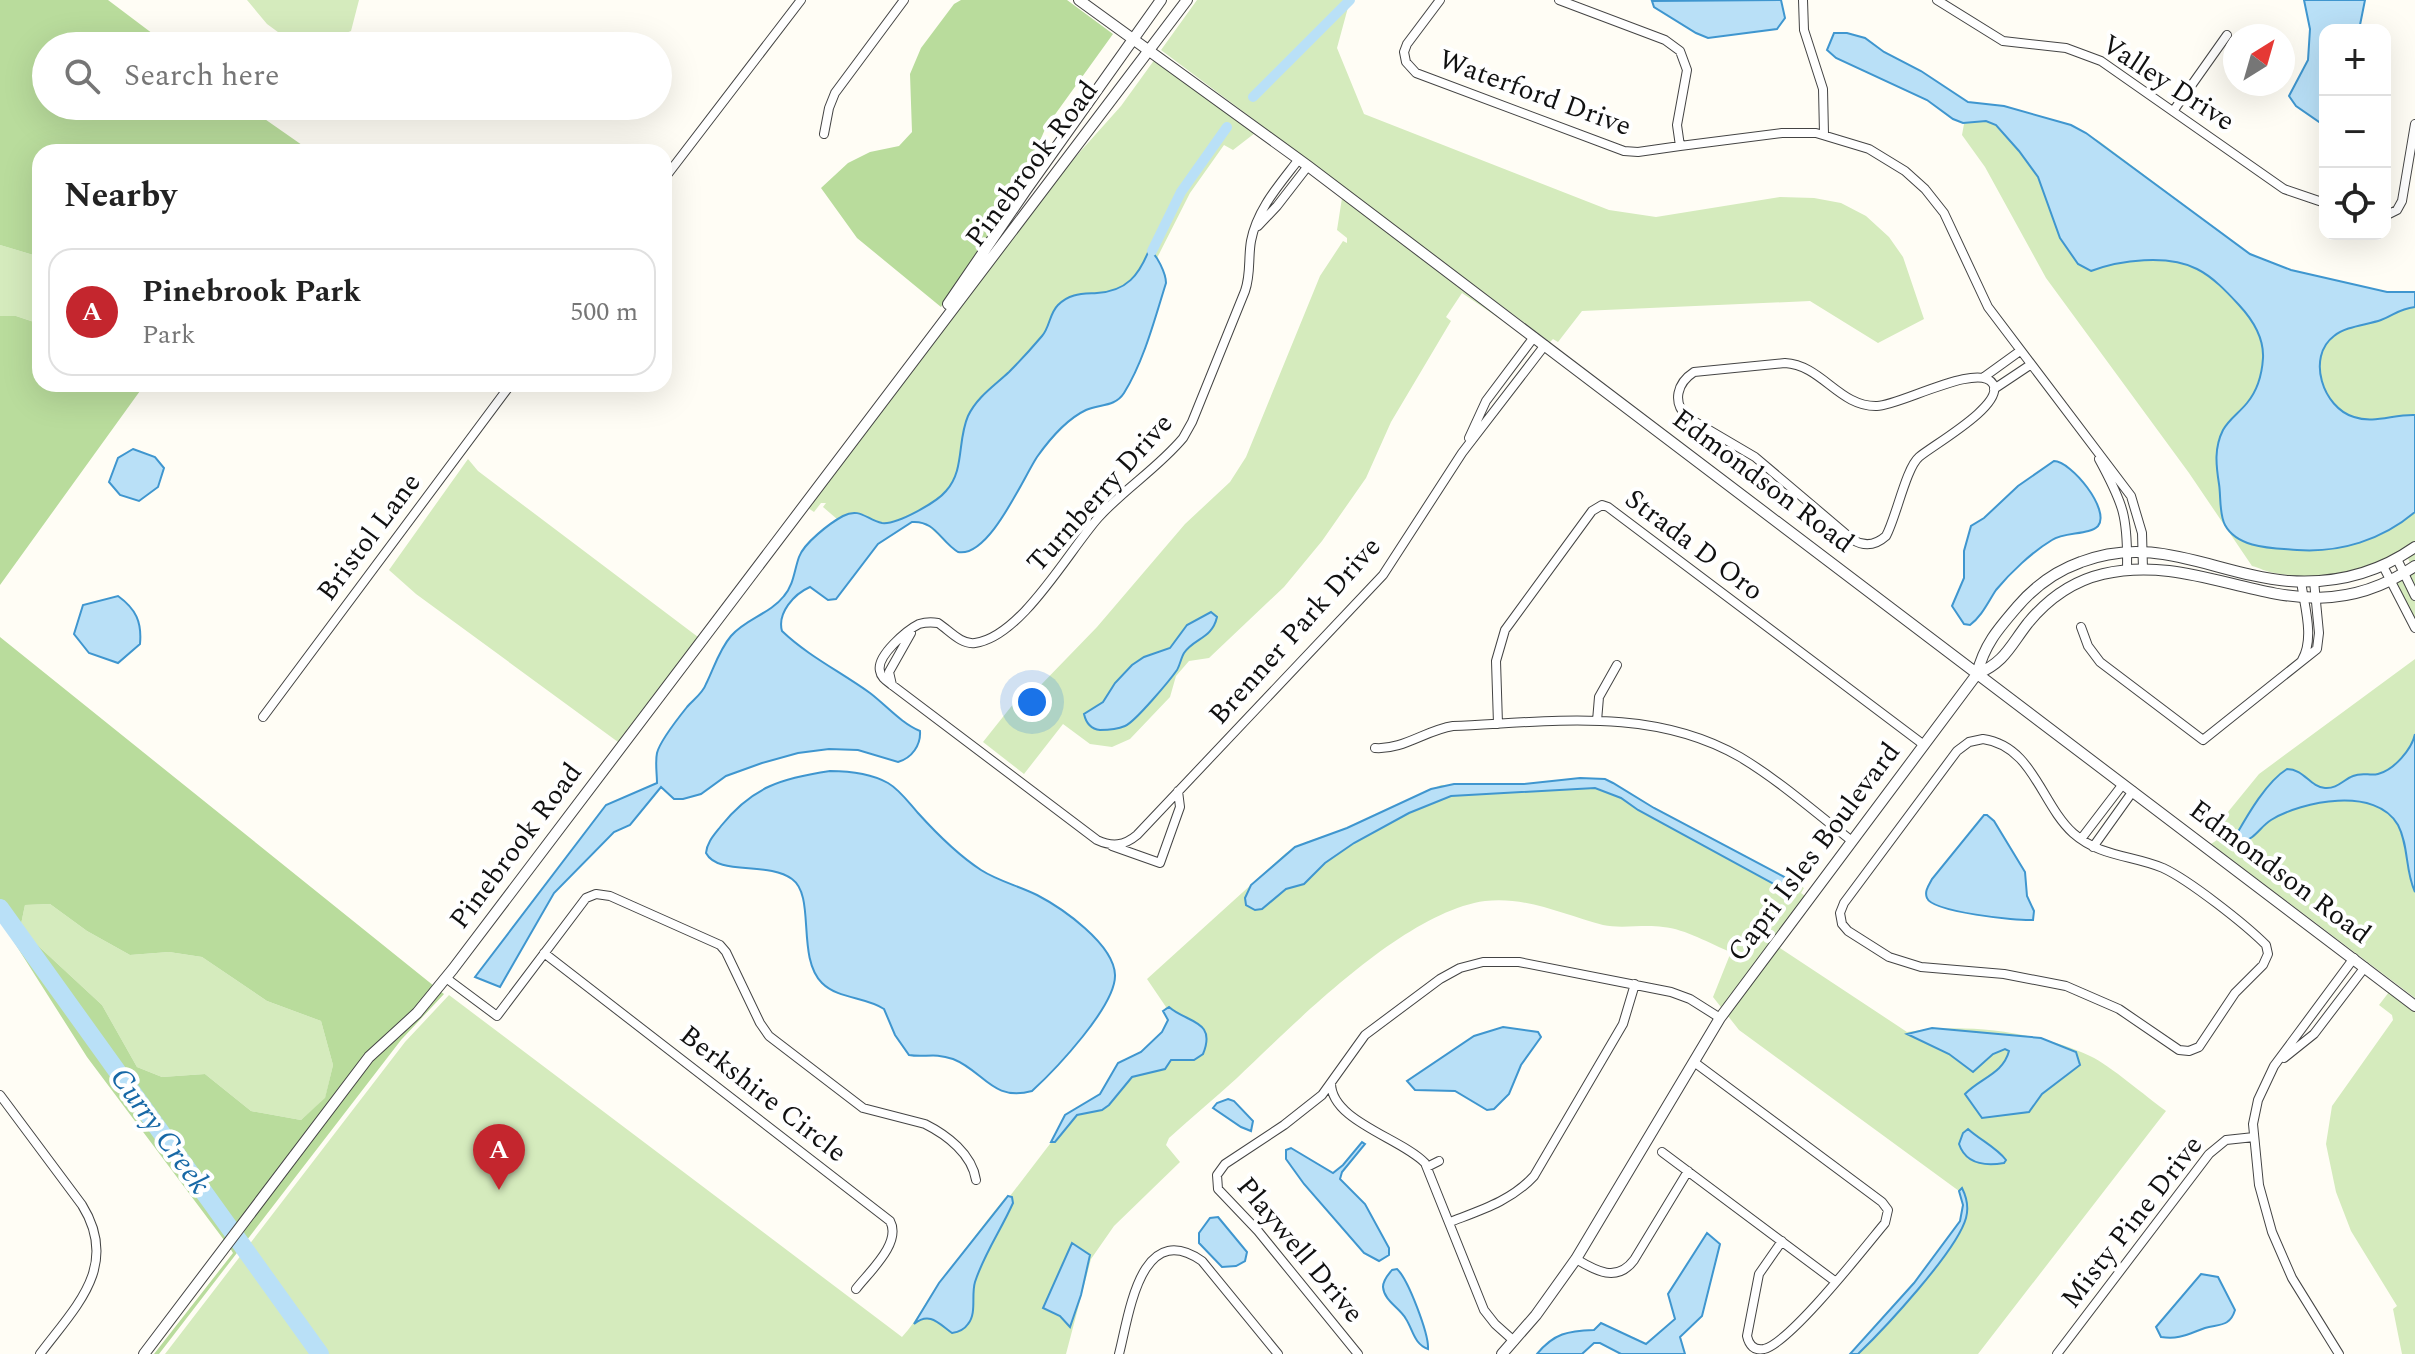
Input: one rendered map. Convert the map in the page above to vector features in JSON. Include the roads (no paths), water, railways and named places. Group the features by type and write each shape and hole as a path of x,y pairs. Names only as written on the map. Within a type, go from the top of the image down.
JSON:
{"street":[{"path":"672,169 801,0"},
{"path":"824,134 835,93 904,0"},
{"name":"Edmondson Road","path":"1079,0 1303,162 2415,1006"},
{"name":"Pinebrook Road","path":"916,357 964,279 1161,0"},
{"name":"Pinebrook Road","path":"144,1354 369,1057 417,1013 446,978 1187,0"},
{"name":"Waterford Drive","path":"1440,0 1406,47 1405,59 1416,73 1624,151 1634,153 1782,133 1824,134 1881,155 1905,171 1925,189 1951,226 1988,307 2131,496 2141,527 2143,569"},
{"path":"1559,0 1665,40 1680,51 1687,70 1678,120 1680,146"},
{"path":"1803,0 1804,30 1823,89 1824,134"},
{"name":"Valley Drive","path":"1937,0 2003,41 2055,46 2090,56 2174,110 2284,189 2319,201"},
{"path":"2174,110 2223,41"},
{"path":"2391,213 2402,201 2415,124"},
{"name":"Turnberry Drive","path":"1108,844 1097,840 892,685 882,675 880,662 888,650 922,623 938,623 961,640 973,644 1009,626 1028,609 1098,518 1177,445 1192,422 1245,291 1255,229 1265,204 1303,162"},
{"name":"Brenner Park Drive","path":"1462,453 1486,401 1534,337"},
{"name":"Brenner Park Drive","path":"1108,844 1122,844 1133,839 1383,575 1462,453 1545,345"},
{"path":"1984,377 1992,383 1993,398 1984,409 1914,461 1889,532 1877,543 1866,545 1853,540 1755,457 1687,417 1681,410 1678,398 1682,382 1694,372 1785,363 1801,366 1844,397 1877,406 1953,382 1984,377 2020,351"},
{"path":"1994,389 2030,365"},
{"name":"Bristol Lane","path":"263,717 505,392"},
{"name":"Waterford Drive","path":"2093,448 2121,503 2127,527 2127,570"},
{"name":"Strada D Oro","path":"1498,724 1496,661 1505,630 1601,503 1924,745"},
{"name":"Capri Isles Boulevard","path":"1502,1354 1547,1301 1576,1259 1720,1018 1977,674 1982,652 2023,600 2048,579 2073,565 2128,551 2143,550 2273,578 2314,581 2350,576 2383,566 2415,547"},
{"path":"2397,559 2415,596"},
{"path":"2383,566 2415,628"},
{"name":"Capri Isles Boulevard","path":"1977,674 1995,666 2036,614 2058,595 2080,582 2103,574 2143,569 2172,572 2281,597 2316,598 2361,591 2415,566"},
{"path":"2301,581 2308,641 2302,661"},
{"path":"2081,627 2088,646 2100,662 2203,740 2314,653 2319,643 2314,581"},
{"path":"2023,600 2036,614"},
{"path":"1597,721 1601,694 1617,665"},
{"path":"1375,748 1392,747 1445,727 1597,721 1660,726 1712,743 1760,770 1852,841"},
{"path":"1992,741 2021,760 2037,777 2055,812 2093,847 2169,872 2266,945 2268,954 2263,965 2235,993 2214,1028 2196,1049 2176,1049 2119,1009 2066,986 2004,974 1910,965 1876,950 1848,931 1841,921 1844,903 1954,755 1969,742 1992,741"},
{"path":"2081,839 2123,784"},
{"path":"1108,844 1160,863 1180,807 1178,791"},
{"path":"2093,847 2133,791"},
{"path":"446,978 497,1016 586,898 596,894 610,896 714,941 726,952 769,1036 863,1108 934,1129 965,1154 976,1180"},
{"name":"Berkshire Circle","path":"544,953 890,1221 894,1229 893,1238 856,1289"},
{"path":"2339,1354 2281,1255 2262,1197 2254,1137 2258,1100 2274,1066 2354,958"},
{"path":"1514,1341 1484,1310 1427,1167 1418,1156 1344,1112 1333,1098 1331,1082 1353,1049 1372,1028 1440,979 1471,964 1519,962 1635,984 1679,994 1720,1018"},
{"path":"2274,1066 2314,1034 2365,967"},
{"path":"1450,1222 1505,1200 1534,1176 1619,1032 1635,984"},
{"path":"1694,1062 1886,1207 1888,1217 1885,1223 1836,1282 1780,1340 1764,1349 1753,1348 1748,1342 1747,1330 1757,1280 1782,1241"},
{"name":"Playwell Drive","path":"1331,1082 1322,1095 1296,1117 1225,1164 1217,1175 1216,1185 1258,1231 1358,1354"},
{"path":"0,1095 82,1205 91,1222 97,1245 96,1267 89,1288 40,1354"},
{"name":"Misty Pine Drive","path":"2057,1354 2209,1154 2226,1140 2254,1137"},
{"path":"1662,1152 1836,1282"},
{"path":"1427,1167 1439,1161"},
{"path":"1576,1259 1603,1273 1625,1271 1688,1171"},
{"path":"1119,1354 1140,1275 1156,1257 1177,1251 1202,1261 1278,1354"}],"water":[{"path":"1781,0 1785,18 1777,29 1708,38 1654,7 1652,1"},
{"path":"2304,0 2365,0 2360,24 2319,24 2319,122 2296,106 2289,96 2295,96 2295,85 2308,60 2310,29"},
{"path":"1834,33 1865,38 1968,102 2004,106 2071,125 2250,254 2291,270 2387,292 2415,292 2415,307 2334,336 2321,356 2320,368 2327,393 2343,412 2369,420 2415,415 2415,512 2389,530 2345,547 2313,550 2268,548 2238,539 2223,521 2217,450 2225,426 2254,393 2260,376 2263,351 2253,323 2244,310 2214,280 2185,264 2144,260 2091,271 2078,264 2060,238 2038,177 1996,125 1986,121 1963,123 1953,119 1927,100 1836,58 1827,50"},
{"path":"1149,250 1160,265 1166,283 1131,381 1120,398 1079,414 1059,430 1037,457 993,531 981,543 970,551 958,552 926,524 912,522 878,544 836,599 828,600 810,587 798,594 784,611 782,631 792,640 920,731 919,741 911,754 898,762 858,750 829,749 798,753 726,776 701,794 683,799 674,799 661,787 630,825 614,832 554,893 500,987 475,977 606,805 657,783 657,753 666,736 703,690 731,636 784,596 806,546 825,528 849,514 859,513 889,523 916,512 941,496 956,474 965,426 972,409 1042,336 1058,305 1072,296 1107,292 1124,285 1141,267"},
{"path":"133,449 155,457 164,468 158,487 139,501 120,495 109,482 118,458"},
{"path":"2054,461 2079,477 2094,498 2101,519 2098,526 2089,531 2057,537 2037,550 2002,583 1974,621 1970,625 1964,624 1952,606 1964,578 1964,551 1971,526 2018,486"},
{"path":"118,596 129,606 139,623 140,644 118,663 89,653 74,634 83,605"},
{"path":"1211,612 1217,617 1211,630 1188,648 1173,675 1136,717 1116,729 1100,730 1089,725 1084,714 1103,702 1132,665 1144,657 1170,648 1187,625"},
{"path":"2415,734 2415,892 2398,825 2387,813 2373,805 2338,801 2301,807 2271,820 2247,840 2242,842 2235,837 2264,791 2287,769 2298,772 2320,787 2333,787 2356,775 2378,774 2390,768 2406,752"},
{"path":"830,771 860,773 888,783 964,858 988,874 1037,895 1060,909 1085,928 1106,951 1115,975 1106,1003 1082,1037 1032,1091 1018,1093 998,1089 953,1059 909,1055 895,1035 884,1009 829,988 814,972 807,943 803,899 792,879 770,871 721,864 706,853 709,842 721,826 756,793 783,781"},
{"path":"1580,778 1605,779 1613,783 1790,880 1785,890 1621,798 1595,788 1451,796 1409,813 1354,843 1325,863 1304,884 1286,889 1262,909 1255,910 1246,905 1245,898 1251,885 1295,847 1347,828 1431,789 1454,784 1524,784"},
{"path":"1984,815 1994,821 2025,872 2027,896 2034,911 2033,920 1959,911 1932,903 1927,898 1926,890 1932,879"},
{"path":"1169,1007 1203,1028 1206,1043 1203,1054 1194,1060 1171,1060 1165,1069 1132,1077 1109,1105 1102,1110 1077,1115 1055,1142 1051,1142 1065,1115 1100,1094 1118,1063 1141,1052 1162,1032 1168,1020 1163,1011"},
{"path":"1503,1027 1538,1032 1541,1037 1521,1065 1509,1094 1494,1109 1487,1110 1455,1091 1415,1090 1407,1081 1474,1036"},
{"path":"1932,1028 2041,1038 2076,1052 2080,1065 2042,1094 2029,1112 1982,1118 1965,1094 2002,1065 2009,1051 2005,1049 1993,1054 1973,1072 1949,1054 1907,1034"},
{"path":"1228,1099 1234,1101 1253,1121 1251,1131 1213,1108"},
{"path":"1968,1129 2002,1155 2006,1160 2004,1163 1984,1164 1966,1156 1959,1144"},
{"path":"1362,1142 1365,1144 1342,1172 1340,1179 1365,1204 1389,1248 1389,1255 1379,1261 1364,1253 1286,1159 1286,1150 1291,1148 1333,1173"},
{"path":"1962,1188 1967,1214 1949,1250 1885,1327 1858,1354 1850,1354 1914,1283 1960,1221 1963,1205 1959,1191"},
{"path":"1008,1196 1012,1197 1013,1203 979,1272 974,1287 971,1320 965,1328 952,1333 930,1319 914,1324 939,1283"},
{"path":"1218,1217 1247,1252 1245,1261 1236,1266 1222,1267 1199,1243 1199,1233 1210,1218"},
{"path":"1707,1233 1720,1244 1702,1316 1680,1337 1685,1354 1621,1354 1594,1343 1582,1354 1537,1354 1556,1337 1569,1332 1594,1330 1601,1323 1646,1344 1675,1319 1668,1294"},
{"path":"1072,1243 1090,1255 1070,1327 1060,1316 1043,1308"},
{"path":"1397,1269 1417,1307 1428,1349 1417,1340 1403,1315 1384,1292 1385,1280 1392,1270"},
{"path":"2201,1274 2218,1277 2235,1310 2233,1315 2223,1324 2183,1336 2161,1337 2156,1327"}],"waterway":[{"path":"1253,97 1350,0"},
{"path":"1152,251 1181,192 1227,127"},
{"name":"Curry Creek","path":"0,908 320,1354"}],"place":[{"name":"Pinebrook Park","path":"499,1190"}]}
